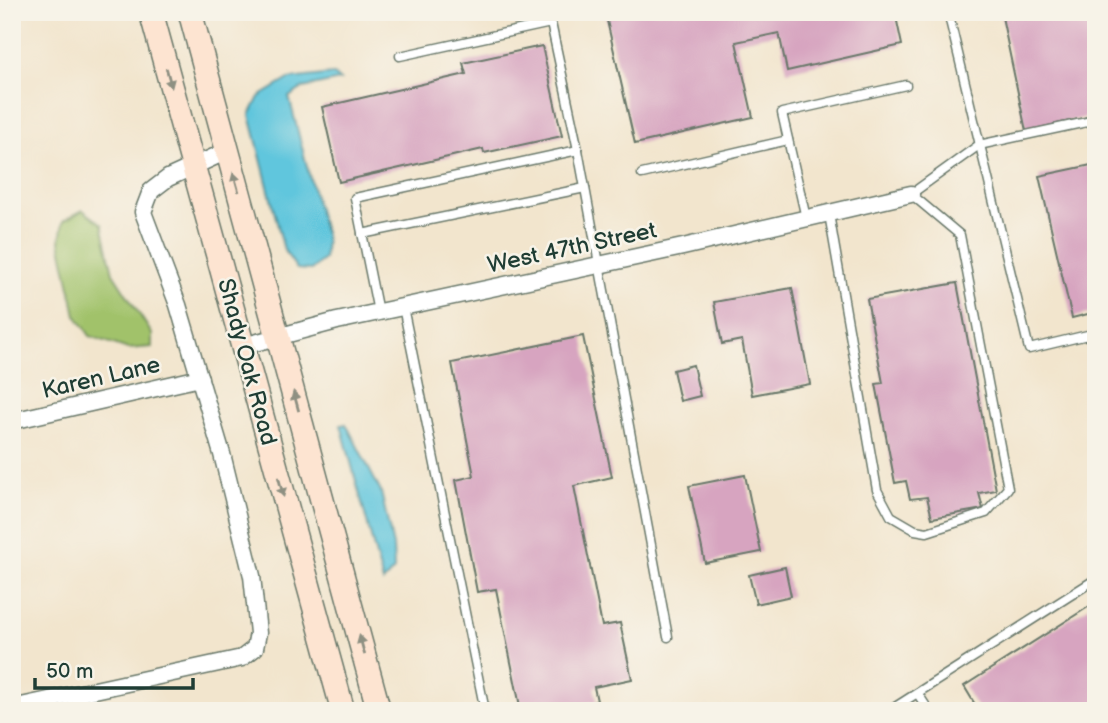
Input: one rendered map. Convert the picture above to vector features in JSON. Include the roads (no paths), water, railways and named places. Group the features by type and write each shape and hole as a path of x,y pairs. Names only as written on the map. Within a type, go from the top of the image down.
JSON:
{"main road":[{"name":"Shady Oak Road","path":"151,12 343,711"},
{"name":"Shady Oak Road","path":"190,12 379,711"}],"street":[{"path":"12,708 242,657 255,648 258,633 252,576 178,305 143,212 151,191 167,178 227,151"},
{"name":"West 47th Street","path":"243,346 403,307 911,194"},
{"name":"Karen Lane","path":"12,421 200,379"}],"lane":[{"path":"948,12 1029,349 1096,332"},
{"path":"400,57 551,23 601,265 668,637"},
{"path":"806,218 782,113 906,85"},
{"path":"829,214 877,490 891,516 915,530 927,532 986,513 1009,488 960,235 911,194 978,145 1096,120"},
{"path":"642,174 788,140"},
{"path":"378,313 355,198 578,150"},
{"path":"362,234 586,188"},
{"path":"403,307 485,711"},
{"path":"889,711 1096,579"},
{"path":"918,694 929,711"}],"water":[{"path":"333,74 340,80 303,88 289,97 326,240 324,259 311,270 297,269 284,250 250,115 259,97 289,79"},
{"path":"346,424 381,492 393,546 394,570 383,582 341,425"}]}
